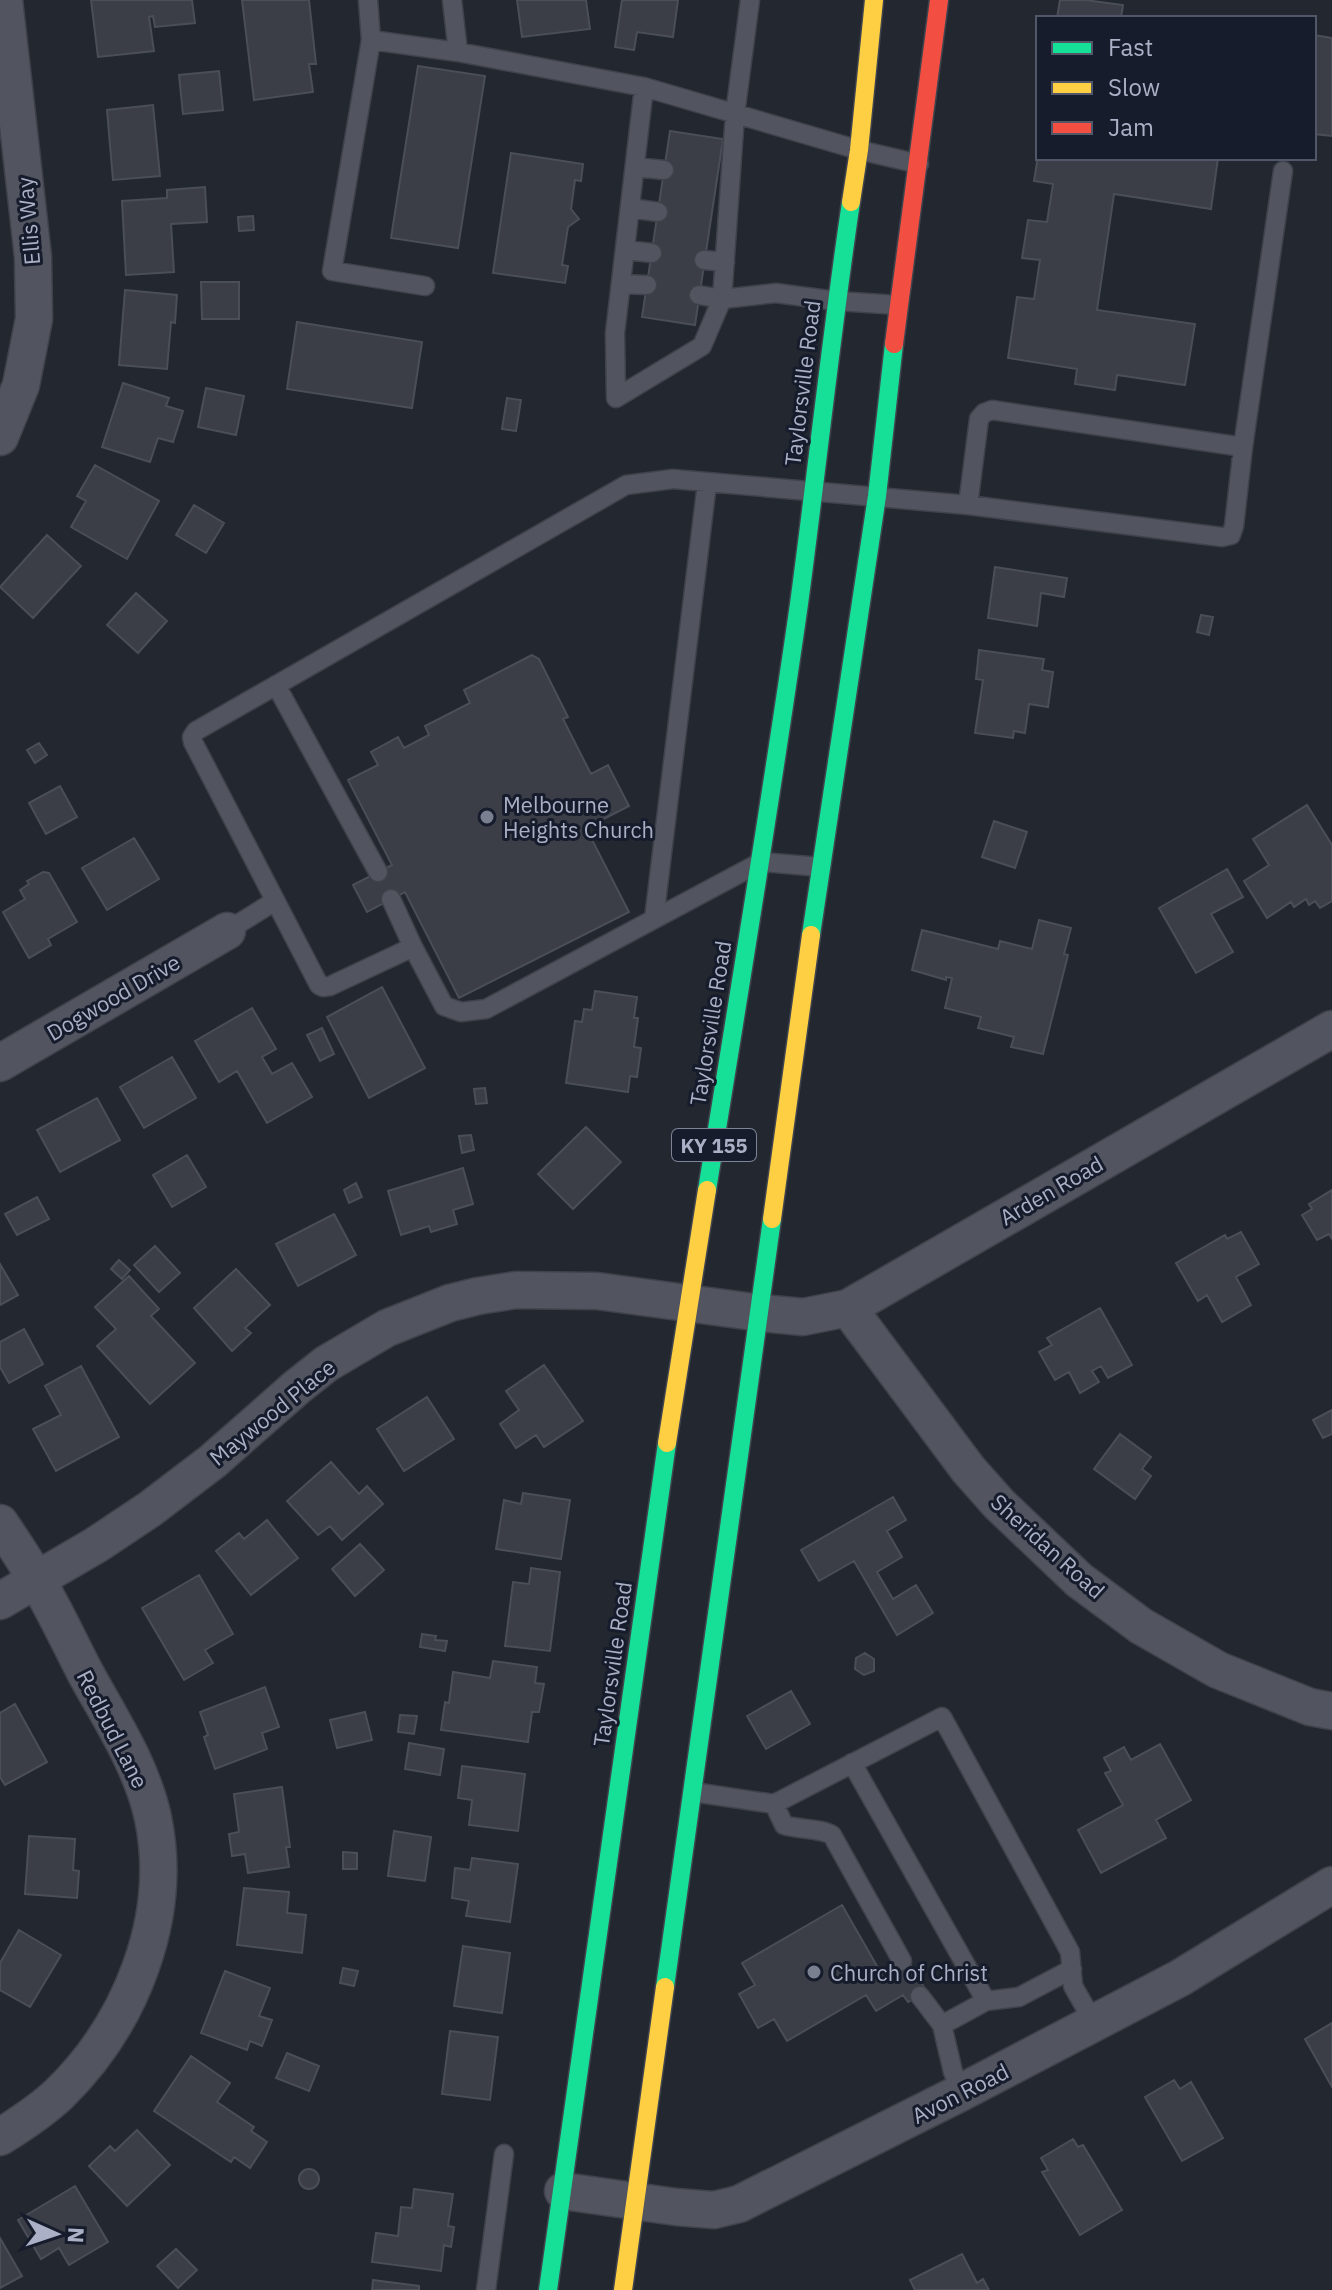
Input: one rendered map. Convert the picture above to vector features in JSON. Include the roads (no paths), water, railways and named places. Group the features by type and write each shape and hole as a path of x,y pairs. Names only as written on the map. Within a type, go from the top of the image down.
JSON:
{"main road":[{"name":"Taylorsville Road","path":"548,2290 688,1303 761,862 814,491 836,301 859,150 874,0"},
{"name":"KY 155","path":"623,2290 821,867 877,496 898,305 939,0"}],"street":[{"name":"Ellis Way","path":"0,437 21,385 34,319 33,257 4,0"},
{"name":"Dogwood Drive","path":"0,1063 227,931"},
{"name":"Arden Road","path":"761,1313 803,1317 848,1308 1332,1029"},
{"name":"Maywood Place","path":"0,1601 150,1509 213,1461 326,1364 387,1328 450,1303 516,1290 597,1291 761,1313"},
{"name":"Sheridan Road","path":"848,1308 968,1469 999,1504 1079,1580 1141,1626 1218,1670 1325,1713"},
{"name":"Redbud Lane","path":"0,1523 37,1580 130,1754 146,1792 158,1855 158,1892 152,1928 126,2003 106,2038 58,2095 0,2137"},
{"name":"Avon Road","path":"563,2191 714,2210 739,2204 1180,1978 1332,1885"}],"lane":[{"path":"368,0 371,40 332,271 425,286"},
{"path":"452,0 458,52"},
{"path":"644,87 615,333 616,398 702,346 722,299 725,262 719,222 750,0"},
{"path":"371,40 458,52 644,87 859,150 919,164"},
{"path":"635,167 664,170"},
{"path":"413,947 330,986 319,985 193,742 196,731 626,485 673,479 968,505 1222,537 1231,535 1283,171"},
{"path":"630,208 658,212"},
{"path":"625,250 652,253"},
{"path":"704,260 725,262"},
{"path":"621,284 647,285"},
{"path":"699,295 722,299 776,293 898,305"},
{"path":"968,505 979,419 992,410 1243,447"},
{"path":"654,919 707,483"},
{"path":"276,685 378,872"},
{"path":"391,899 444,1006 461,1012 486,1009 761,862 821,867"},
{"path":"227,931 275,901"},
{"path":"693,1792 774,1804 942,1717 1070,1952 1073,1986 1094,2023"},
{"path":"852,1763 986,2001"},
{"path":"774,1804 784,1825 799,1830 825,1831 832,1835 902,1961"},
{"path":"942,2025 986,2001 1019,1997 1072,1969"},
{"path":"920,1996 942,2025 953,2072 962,2092"},
{"path":"486,2290 504,2154"}],"place":[{"name":"Melbourne Heights Church","path":"487,817"},
{"name":"Church of Christ","path":"814,1972"}]}
